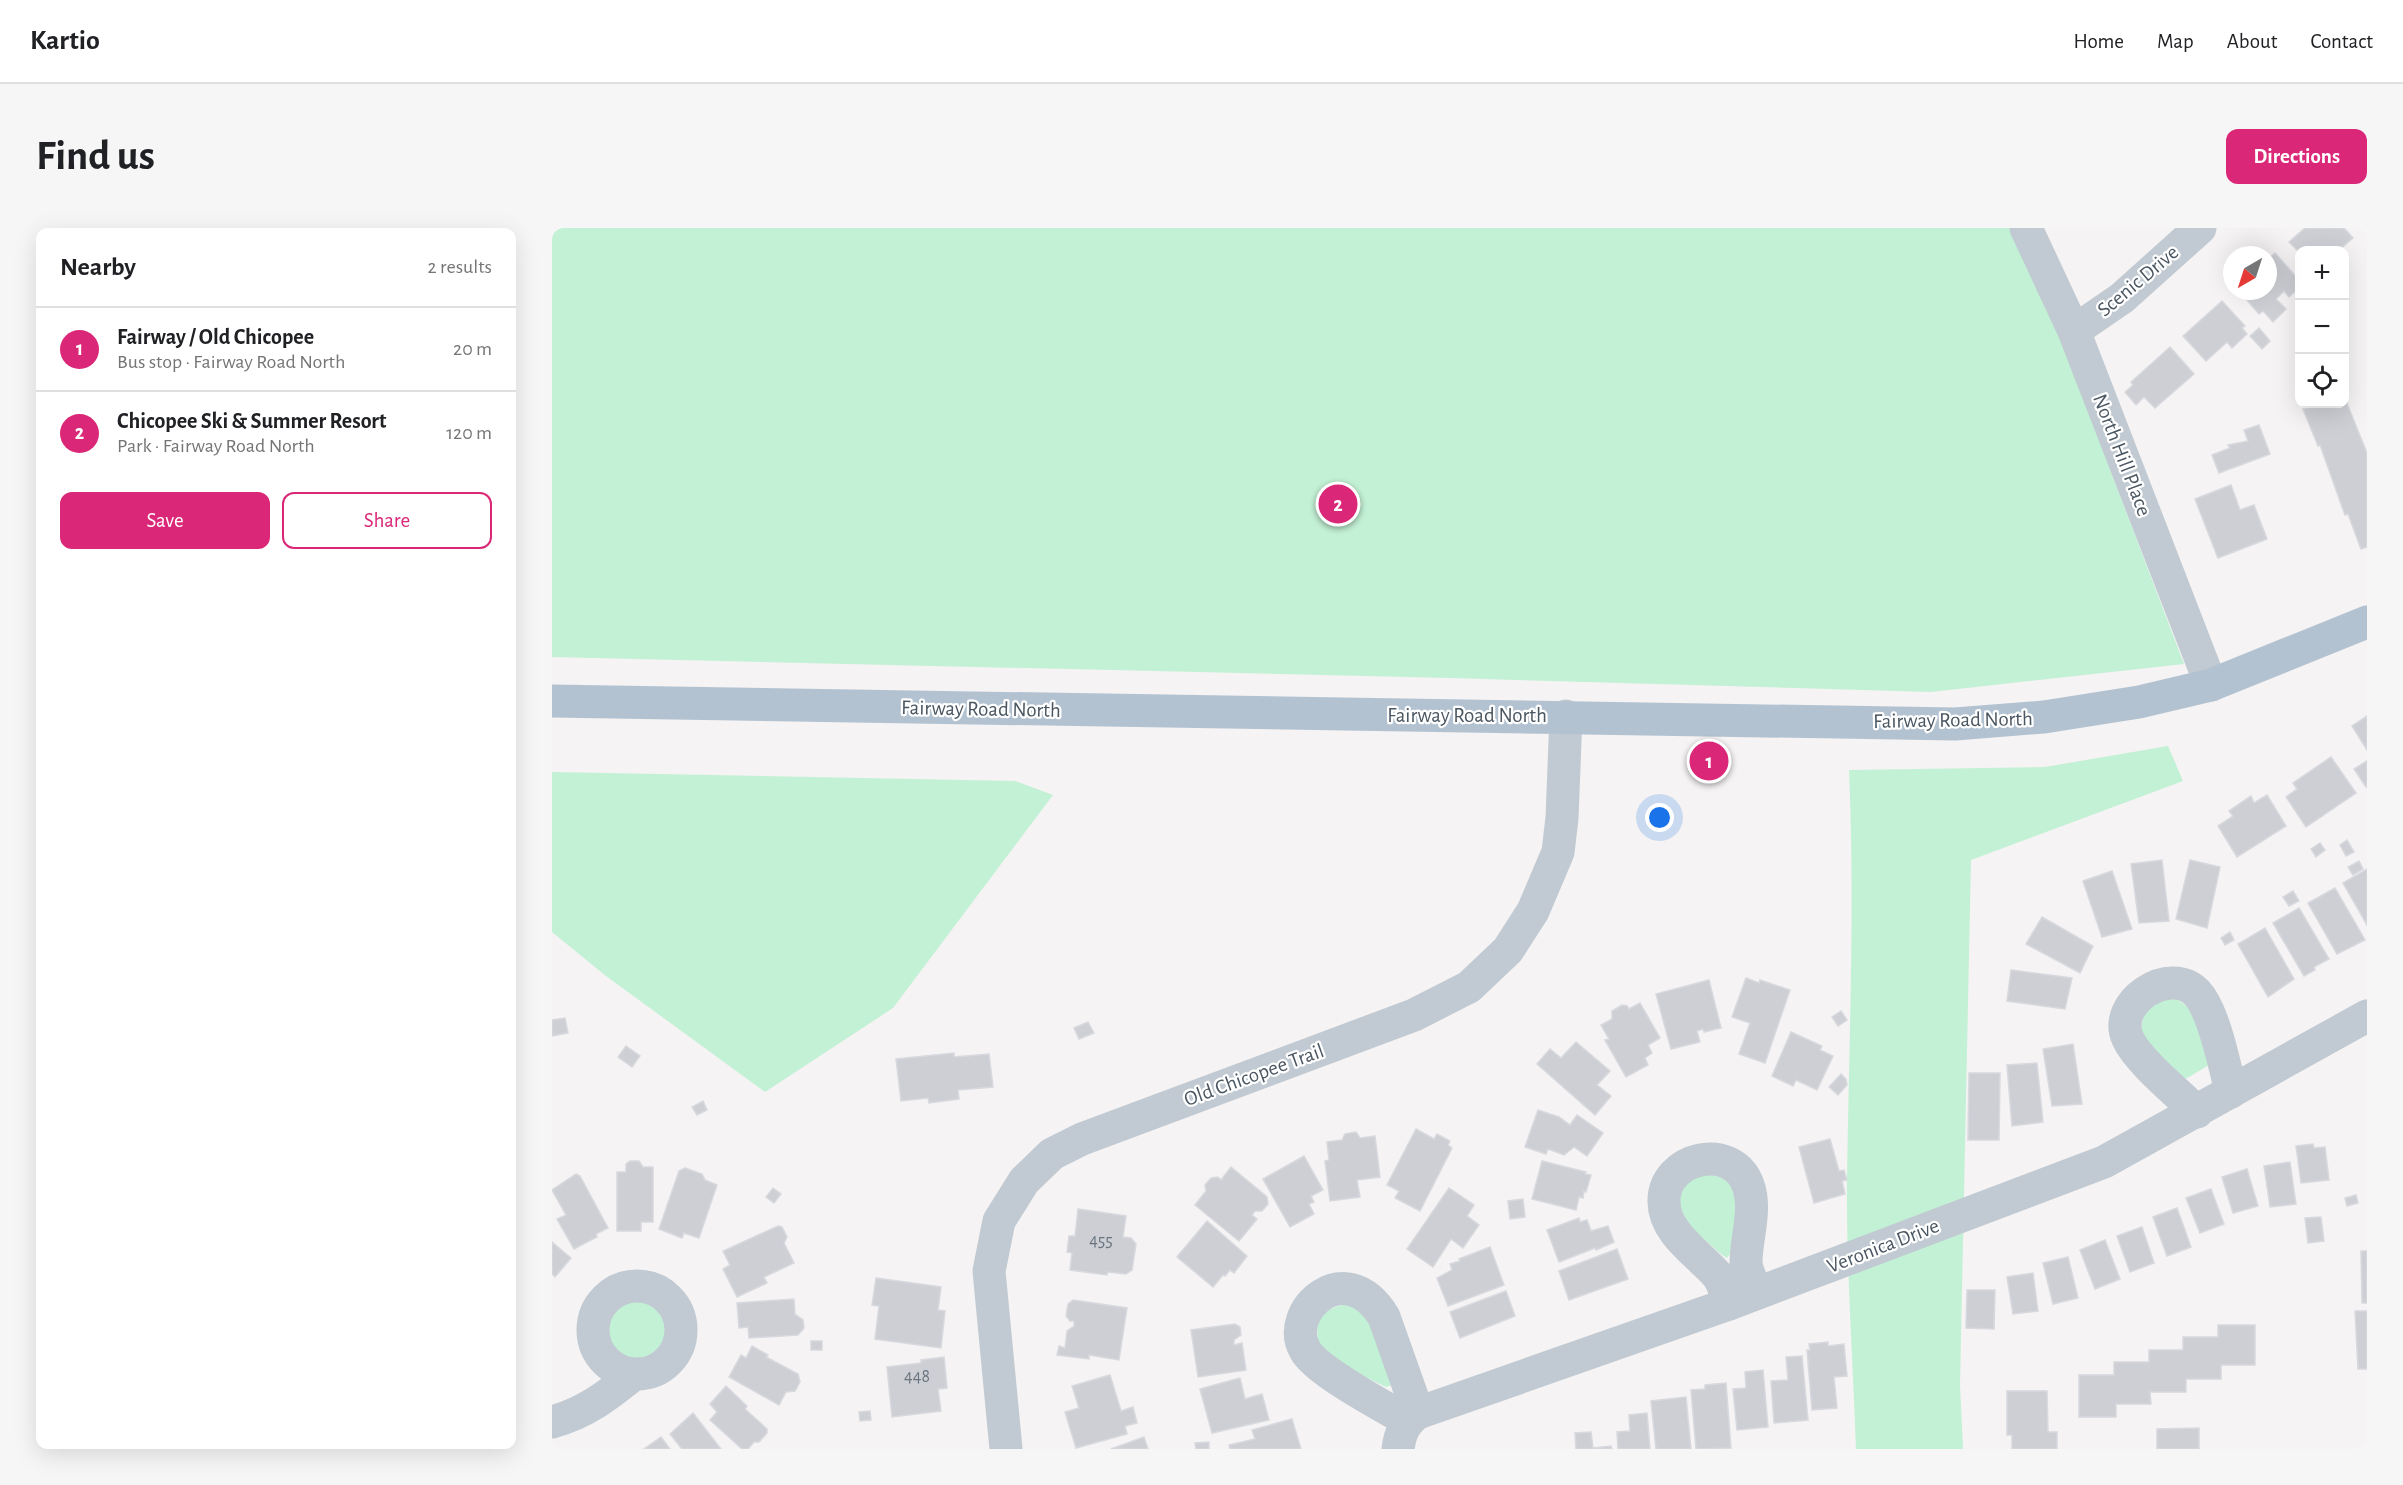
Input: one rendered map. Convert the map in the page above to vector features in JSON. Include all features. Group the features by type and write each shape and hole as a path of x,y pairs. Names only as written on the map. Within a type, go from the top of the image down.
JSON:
{"main road":[{"name":"Fairway Road North","path":"552,701 1955,724 2044,717 2139,702 2211,685 2367,622"}],"street":[{"name":"North Hill Place","path":"2026,228 2074,331 2211,685"},
{"name":"Scenic Drive","path":"2074,331 2122,298 2200,228"},
{"name":"Old Chicopee Trail","path":"1006,1449 989,1271 999,1221 1024,1181 1052,1154 1082,1139 1414,1015 1468,987 1508,950 1533,911 1558,852 1562,818 1566,716"},
{"path":"2198,1112 2164,1081 2135,1050 2126,1036 2126,1020 2130,1010 2137,1000 2149,990 2166,983 2177,982 2191,987 2199,995 2209,1013 2231,1092"},
{"name":"Veronica Drive","path":"1408,1428 2104,1162 2198,1112 2367,1016"},
{"path":"552,1422 588,1409 633,1375"}],"green space":[{"path":"552,228 2014,228 2065,351 2184,664 1931,692 552,657"},
{"path":"2168,746 2183,781 1971,860 1960,1385 1963,1449 1856,1449 1847,1211 1852,923 1849,770 2045,767"},
{"path":"552,772 1015,781 1053,795 893,1008 765,1092 606,976 552,932"},
{"path":"2176,999 2192,1009 2209,1065 2182,1081 2140,1034 2146,1011 2153,1003"},
{"path":"1703,1174 1722,1178 1734,1192 1735,1224 1730,1254 1727,1258 1689,1226 1678,1202 1687,1181"},
{"path":"637,1300 658,1309 667,1330 658,1351 637,1360 616,1351 607,1330 616,1309"},
{"path":"1346,1303 1369,1316 1392,1385 1386,1387 1331,1360 1319,1348 1317,1329 1319,1318"}],"building":[{"path":"2305,228 2344,228 2353,238 2344,246 2295,246 2295,248 2289,242"},
{"path":"2277,255 2295,276 2295,292 2289,297 2284,291 2277,298"},
{"path":"2247,300 2277,300 2286,309 2273,322 2263,311 2259,314"},
{"path":"2222,301 2245,326 2242,328 2247,334 2232,348 2227,342 2206,361 2183,336"},
{"path":"2259,328 2270,341 2262,349 2250,336"},
{"path":"2170,347 2194,374 2155,408 2144,397 2136,405 2125,392 2133,385 2131,382"},
{"path":"2349,408 2367,453 2367,547 2361,549 2348,514 2345,515 2320,445 2318,446 2303,409"},
{"path":"2259,425 2270,454 2219,473 2212,455 2230,448 2228,445 2248,441 2244,430"},
{"path":"2231,485 2240,510 2254,505 2267,539 2218,558 2195,499"},
{"path":"2367,716 2367,750 2352,726"},
{"path":"2331,757 2356,793 2306,827 2286,797 2297,789 2293,783"},
{"path":"2367,761 2367,786 2366,787 2354,769"},
{"path":"2267,795 2286,826 2237,857 2218,826 2233,816 2229,811 2251,796 2254,803"},
{"path":"2347,840 2354,852 2346,856 2340,845"},
{"path":"2320,843 2325,850 2316,857 2311,849"},
{"path":"2162,860 2169,921 2139,923 2131,864"},
{"path":"2190,860 2220,867 2207,928 2176,919"},
{"path":"2359,861 2363,869 2353,875 2348,867"},
{"path":"2367,869 2367,925 2343,883"},
{"path":"2112,871 2132,929 2102,937 2083,881"},
{"path":"2335,888 2365,940 2337,954 2308,903"},
{"path":"2293,891 2299,901 2289,906 2283,897"},
{"path":"2299,908 2329,959 2314,967 2315,970 2304,976 2273,923"},
{"path":"2042,917 2093,946 2080,973 2026,944"},
{"path":"2265,928 2294,979 2268,997 2238,944"},
{"path":"2230,932 2234,940 2225,945 2221,938"},
{"path":"2011,970 2072,978 2065,1009 2007,1001"},
{"path":"1746,978 1790,990 1765,1063 1739,1054 1750,1023 1732,1017"},
{"path":"1709,980 1721,1028 1704,1032 1703,1029 1697,1031 1700,1042 1671,1049 1656,994"},
{"path":"1640,1003 1660,1038 1648,1045 1652,1053 1645,1058 1648,1065 1626,1077 1605,1040 1609,1039 1601,1025 1612,1019 1612,1011 1622,1005 1629,1009"},
{"path":"1841,1011 1847,1020 1838,1026 1832,1017"},
{"path":"565,1018 568,1033 552,1036 552,1020"},
{"path":"1088,1022 1094,1033 1079,1039 1074,1028"},
{"path":"1791,1032 1822,1046 1820,1050 1833,1056 1817,1090 1796,1080 1793,1086 1772,1076"},
{"path":"1576,1042 1610,1071 1597,1085 1611,1096 1595,1115 1537,1064 1550,1049 1561,1058"},
{"path":"2073,1044 2082,1104 2052,1106 2043,1049"},
{"path":"626,1046 640,1056 632,1067 618,1057"},
{"path":"954,1053 954,1057 989,1054 993,1087 958,1090 959,1099 929,1103 928,1098 901,1101 896,1059"},
{"path":"2037,1063 2043,1122 2012,1126 2007,1065"},
{"path":"1969,1073 2000,1073 1999,1140 1968,1140"},
{"path":"1841,1074 1846,1079 1847,1085 1838,1095 1829,1087"},
{"path":"703,1101 707,1110 697,1115 692,1107"},
{"path":"1538,1110 1559,1117 1570,1125 1577,1115 1603,1133 1587,1156 1574,1147 1564,1155 1548,1149 1546,1154 1525,1147"},
{"path":"1416,1129 1434,1139 1437,1134 1450,1141 1448,1145 1452,1148 1420,1211 1395,1198 1399,1191 1387,1185"},
{"path":"1356,1132 1360,1138 1375,1136 1380,1177 1357,1180 1360,1197 1330,1201 1325,1161 1329,1160 1327,1142 1342,1140 1345,1134"},
{"path":"1830,1139 1839,1171 1844,1170 1847,1180 1842,1181 1845,1194 1814,1203 1799,1147"},
{"path":"2313,1144 2314,1148 2325,1147 2329,1180 2301,1183 2296,1146"},
{"path":"1304,1156 1323,1190 1311,1196 1314,1202 1309,1204 1314,1214 1290,1227 1263,1179"},
{"path":"630,1161 639,1161 643,1167 653,1167 653,1222 641,1222 641,1231 617,1231 617,1172 626,1172 626,1164"},
{"path":"1542,1161 1591,1175 1583,1198 1579,1197 1576,1210 1532,1199"},
{"path":"2290,1162 2296,1204 2270,1207 2264,1166"},
{"path":"1231,1167 1267,1197 1268,1204 1262,1211 1255,1211 1252,1215 1257,1219 1239,1241 1195,1205 1206,1191 1205,1185 1211,1178 1218,1177 1221,1180"},
{"path":"685,1168 702,1174 705,1180 717,1185 699,1238 684,1233 682,1238 659,1229 679,1171"},
{"path":"2247,1169 2258,1206 2233,1213 2222,1177"},
{"path":"576,1174 580,1176 608,1228 596,1234 597,1237 574,1249 557,1219 566,1215 552,1190"},
{"path":"773,1188 781,1194 774,1203 766,1197"},
{"path":"1449,1188 1474,1205 1467,1216 1479,1225 1463,1248 1451,1239 1433,1267 1407,1249"},
{"path":"2211,1189 2224,1224 2200,1233 2186,1198"},
{"path":"2356,1195 2358,1203 2347,1206 2345,1198"},
{"path":"1523,1199 1525,1217 1510,1219 1508,1201"},
{"path":"2177,1208 2191,1247 2167,1256 2153,1217"},
{"path":"1078,1209 1126,1216 1123,1237 1131,1238 1136,1244 1132,1270 1126,1274 1108,1272 1107,1275 1070,1270 1072,1253 1067,1252 1069,1236 1075,1236"},
{"path":"2321,1217 2324,1241 2308,1243 2305,1218"},
{"path":"1579,1218 1580,1222 1587,1220 1591,1231 1608,1226 1614,1242 1559,1262 1547,1230"},
{"path":"1207,1221 1247,1256 1234,1273 1230,1270 1213,1287 1177,1257"},
{"path":"778,1226 782,1227 787,1237 784,1243 794,1263 764,1277 767,1283 737,1297 723,1269 730,1265 723,1251"},
{"path":"2142,1227 2154,1263 2130,1272 2117,1236"},
{"path":"2105,1240 2120,1279 2095,1289 2080,1250"},
{"path":"552,1242 571,1258 555,1277 552,1274"},
{"path":"1490,1247 1504,1285 1448,1306 1437,1278 1452,1270 1450,1264"},
{"path":"1617,1249 1628,1279 1569,1300 1559,1271"},
{"path":"2361,1251 2367,1251 2367,1303 2362,1303"},
{"path":"2068,1257 2078,1298 2053,1304 2043,1263"},
{"path":"2033,1273 2038,1311 2013,1314 2007,1277"},
{"path":"876,1278 941,1287 938,1310 945,1311 941,1348 875,1339 879,1306 872,1305"},
{"path":"1967,1290 1995,1290 1994,1329 1966,1328"},
{"path":"1506,1291 1515,1316 1460,1338 1450,1312"},
{"path":"794,1299 795,1314 803,1320 804,1328 798,1335 749,1338 748,1327 739,1328 737,1303"},
{"path":"1073,1300 1127,1308 1119,1360 1089,1355 1089,1359 1057,1355 1059,1346 1065,1348 1067,1331 1074,1326 1074,1321 1070,1321 1066,1316 1068,1304"},
{"path":"2355,1311 2367,1311 2367,1369 2358,1369"},
{"path":"1235,1324 1240,1327 1241,1335 1234,1340 1234,1345 1242,1343 1246,1370 1198,1377 1191,1330"},
{"path":"2218,1325 2255,1325 2255,1365 2221,1365 2221,1379 2186,1379 2186,1392 2150,1392 2151,1404 2116,1404 2116,1417 2079,1417 2079,1375 2114,1375 2114,1362 2149,1362 2149,1350 2183,1350 2183,1337 2218,1337"},
{"path":"811,1341 822,1341 822,1350 811,1350"},
{"path":"1828,1342 1828,1346 1844,1344 1847,1376 1834,1377 1837,1408 1812,1410 1807,1350 1810,1350 1809,1344"},
{"path":"752,1346 768,1355 766,1357 798,1374 800,1382 795,1391 786,1392 779,1405 729,1377 741,1355 746,1358"},
{"path":"1802,1356 1808,1420 1774,1423 1771,1381 1788,1380 1786,1357"},
{"path":"944,1357 947,1388 938,1389 941,1411 892,1417 887,1367 921,1363 921,1360"},
{"path":"1763,1370 1768,1427 1737,1430 1733,1389 1746,1388 1745,1372"},
{"path":"1110,1375 1121,1411 1133,1407 1137,1423 1125,1426 1127,1434 1076,1448 1065,1412 1079,1408 1072,1386"},
{"path":"1240,1378 1245,1399 1262,1394 1269,1420 1212,1433 1200,1389"},
{"path":"1726,1383 1731,1448 1696,1449 1691,1390 1705,1389 1705,1385"},
{"path":"726,1386 747,1406 745,1409 767,1429 767,1433 759,1442 754,1442 748,1449 742,1449 710,1420 717,1412 710,1404"},
{"path":"2007,1391 2047,1391 2048,1432 2057,1432 2057,1449 2012,1449 2012,1435 2007,1435"},
{"path":"1686,1397 1691,1449 1656,1449 1651,1401"},
{"path":"870,1411 871,1420 860,1421 859,1412"},
{"path":"693,1413 721,1449 682,1449 670,1434"},
{"path":"1647,1413 1650,1449 1618,1449 1617,1432 1630,1431 1629,1415"},
{"path":"1292,1419 1301,1449 1230,1449 1229,1445 1255,1439 1252,1430"},
{"path":"2199,1428 2199,1449 2157,1449 2157,1429"},
{"path":"1591,1432 1593,1448 1611,1446 1612,1449 1576,1449 1575,1433"},
{"path":"661,1437 670,1449 644,1449"},
{"path":"1144,1437 1148,1449 1111,1449"},
{"path":"1209,1442 1209,1449 1196,1449 1195,1443"}],"place":[{"name":"Chicopee Ski & Summer Resort","path":"1338,504"},
{"name":"Fairway / Old Chicopee","path":"1709,761"}]}
